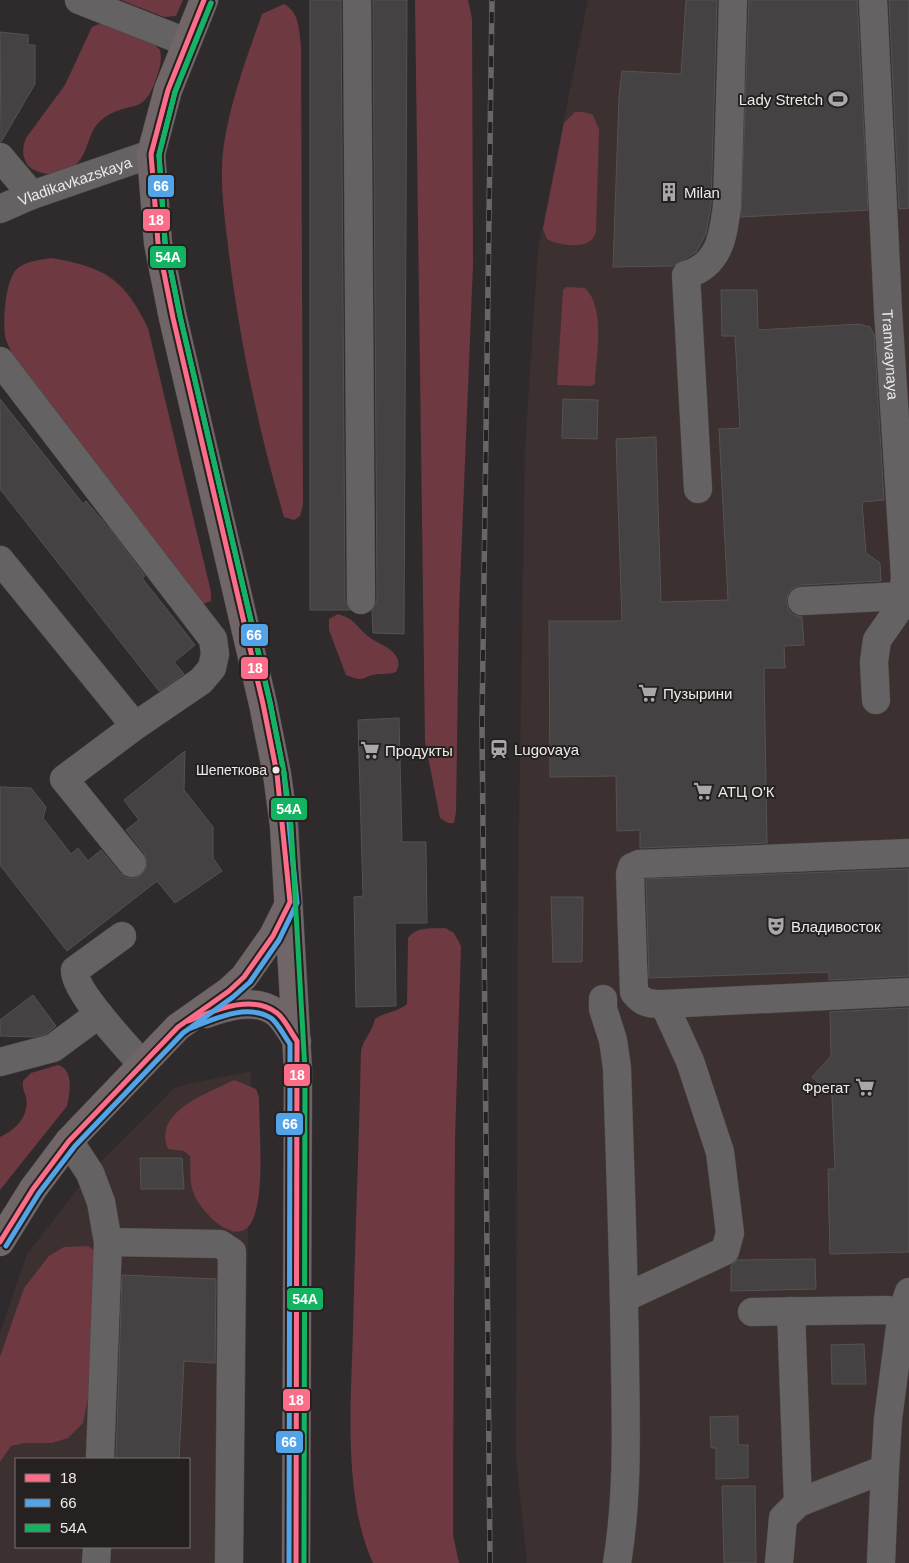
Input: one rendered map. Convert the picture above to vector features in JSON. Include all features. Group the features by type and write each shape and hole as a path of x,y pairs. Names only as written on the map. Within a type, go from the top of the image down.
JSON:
{"main road":[{"path":"204,0 168,90 151,154 158,243 173,318 263,704 277,774 290,902 298,1080 296,1563"},
{"path":"0,1242 33,1189 69,1141 184,1023 229,991 244,977 273,936 290,902"},
{"path":"184,1023 218,1009 249,1004 264,1007 276,1013 297,1041"}],"street":[{"path":"79,0 186,42"},
{"path":"358,0 361,600"},
{"path":"698,489 686,274 699,271 706,265 723,238 727,206 733,0"},
{"name":"Tramvaynaya","path":"873,0 888,310 904,577 903,596 898,610 877,640 874,662 876,700"},
{"name":"Vladikavkazskaya","path":"0,209 32,195 151,154"},
{"path":"0,157 32,195"},
{"path":"0,361 213,640 215,654 212,668 201,681 135,726 64,779 132,863"},
{"path":"0,560 135,726"},
{"path":"802,601 903,596"},
{"path":"909,853 639,864 632,867 630,874 634,992 642,1001 650,1004 664,1004 909,992"},
{"path":"122,936 75,970 78,984 99,1014 142,1064"},
{"path":"603,999 603,1009 613,1040 618,1068 624,1298 625,1478 622,1530 617,1563"},
{"path":"624,1298 725,1251 730,1233 720,1152 690,1061 664,1004"},
{"path":"0,1062 52,1048 99,1014"},
{"path":"69,1141 90,1173 101,1202 108,1242 100,1458"},
{"path":"108,1242 220,1244 232,1252 230,1563"},
{"path":"752,1312 886,1310 906,1302"},
{"path":"881,1563 888,1419 906,1302"},
{"path":"791,1311 798,1503"},
{"path":"779,1563 783,1518 798,1503 885,1469"},
{"path":"96,1563 97,1548"}],"shaded area":[{"path":"121,0 183,0 176,16 164,17"},
{"path":"415,0 468,0 472,19 473,264 459,610 456,812 454,823 448,823 440,818 425,741"},
{"path":"588,0 909,0 909,1563 527,1563 516,1458 518,883 525,449 538,249"},
{"path":"284,4 289,7 295,16 299,27 301,45 303,505 300,516 294,520 284,517 250,383 232,280 222,183 227,127 235,94 262,14"},
{"path":"104,24 154,44 160,50 161,57 157,76 147,98 142,103 113,112 97,124 78,162 71,168 61,172 45,174 35,170 26,163 23,149 24,143 65,85 92,27"},
{"path":"575,112 593,115 599,129 596,232 588,242 567,245 547,239 543,229 564,123"},
{"path":"51,258 85,266 99,271 110,278 121,286 130,297 148,328 211,592 211,601 203,604 12,354 4,329 6,300 10,281 18,268 25,264"},
{"path":"566,287 585,288 592,297 596,308 598,347 595,383 592,386 557,385 563,290"},
{"path":"338,614 352,621 369,637 395,654 398,659 396,672 361,679 346,675 329,630 329,619"},
{"path":"445,928 454,933 461,946 455,1139 453,1485 453,1535 459,1563 373,1563 363,1537 357,1509 351,1449 351,1388 361,1051 375,1019 400,1009 407,1004 408,938 420,930"},
{"path":"58,1065 67,1071 69,1077 70,1089 67,1106 0,1190 0,1137 16,1126 24,1116 27,1104 23,1081 31,1073"},
{"path":"251,1071 242,1563 0,1563 0,1333 27,1254 90,1173 175,1087"},
{"path":"234,1080 256,1089 259,1097 260,1177 257,1207 253,1219 247,1228 238,1232 220,1225 210,1217 196,1199 192,1187 190,1156 184,1151 168,1149 165,1136 168,1124 175,1114 186,1105"},
{"path":"88,1246 95,1251 89,1393 83,1423 68,1438 52,1443 24,1443 11,1446 0,1462 0,1357 24,1288 49,1256 64,1247"}],"building":[{"path":"310,0 341,0 345,600 350,610 310,610"},
{"path":"373,0 407,0 404,634 373,633 372,611 377,600"},
{"name":"Milan","path":"686,0 717,0 711,205 706,234 696,252 673,266 613,267 619,97 622,71 681,74"},
{"path":"749,0 857,0 868,210 741,217"},
{"path":"889,0 909,0 909,208 899,209"},
{"path":"0,32 28,35 28,45 35,45 35,84 1,142"},
{"path":"721,290 757,290 758,330 859,324 870,327 874,335 884,500 862,502 866,553 880,563 881,581 801,585 793,588 788,594 786,602 789,610 794,615 802,617 804,645 784,646 785,668 764,668 767,843 640,848 640,830 617,831 616,776 550,777 549,621 622,621 616,439 656,437 661,602 728,600 719,429 740,428 735,336 722,336"},
{"path":"0,399 83,504 86,501 111,531 145,576 142,578 195,645 174,662 184,674 159,691 0,489"},
{"path":"563,399 598,400 597,439 562,438"},
{"path":"399,718 402,842 426,842 427,923 395,923 396,1006 356,1007 354,897 363,896 358,720"},
{"path":"185,751 184,790 213,827 213,858 222,871 175,903 157,881 67,951 0,865 0,787 31,788 46,807 43,818 71,854 78,848 88,861 101,850 120,873 127,878 135,878 146,869 147,861 144,853 126,830 139,820 124,800"},
{"name":"Владивосток","path":"909,869 909,976 829,980 829,972 649,978 646,879"},
{"path":"551,897 583,897 582,962 553,962"},
{"path":"33,995 56,1026 46,1034 34,1037 0,1036 0,1020"},
{"path":"909,1008 909,1252 830,1254 828,1169 835,1169 832,1096 812,1077 831,1056 830,1012"},
{"path":"140,1158 182,1158 184,1189 141,1189"},
{"path":"815,1259 816,1289 731,1291 731,1266 737,1260"},
{"path":"122,1275 216,1279 215,1363 184,1361 179,1458 116,1458"},
{"path":"864,1344 866,1384 832,1384 831,1345"},
{"path":"738,1416 738,1445 748,1445 748,1478 716,1479 716,1448 711,1448 710,1417"},
{"path":"722,1486 755,1486 756,1563 724,1563"}],"railway":[{"path":"490,1563 482,723 492,0"}],"transit line":[{"name":"18","path":"0,1242 33,1189 69,1141 178,1027 229,991 244,977 273,936 290,902 277,774 263,704 173,318 158,243 151,154 168,90 204,0"},
{"name":"66","path":"6,1246 39,1193 75,1146 183,1033 233,997 250,982 279,940 297,903 284,773 270,702 180,316 165,242 159,155 175,92 211,3"},
{"name":"54А","path":"211,3 175,92 159,155 165,242 180,316 270,703 284,773 291,825 305,1070 304,1563"},
{"name":"18","path":"188,1021 232,1006 256,1004 267,1007 277,1013 297,1041 296,1563"},
{"name":"66","path":"191,1028 231,1014 252,1012 262,1014 274,1020 290,1044 289,1563"}],"place":[{"name":"Lady Stretch","path":"838,99"},
{"name":"Milan","path":"669,192"},
{"name":"Пузырини","path":"648,693"},
{"name":"Lugovaya","path":"499,749"},
{"name":"Продукты","path":"370,750"},
{"name":"Шепеткова","path":"276,770"},
{"name":"АТЦ О'К","path":"703,791"},
{"name":"Владивосток","path":"776,926"},
{"name":"Фрегат","path":"865,1087"}]}
